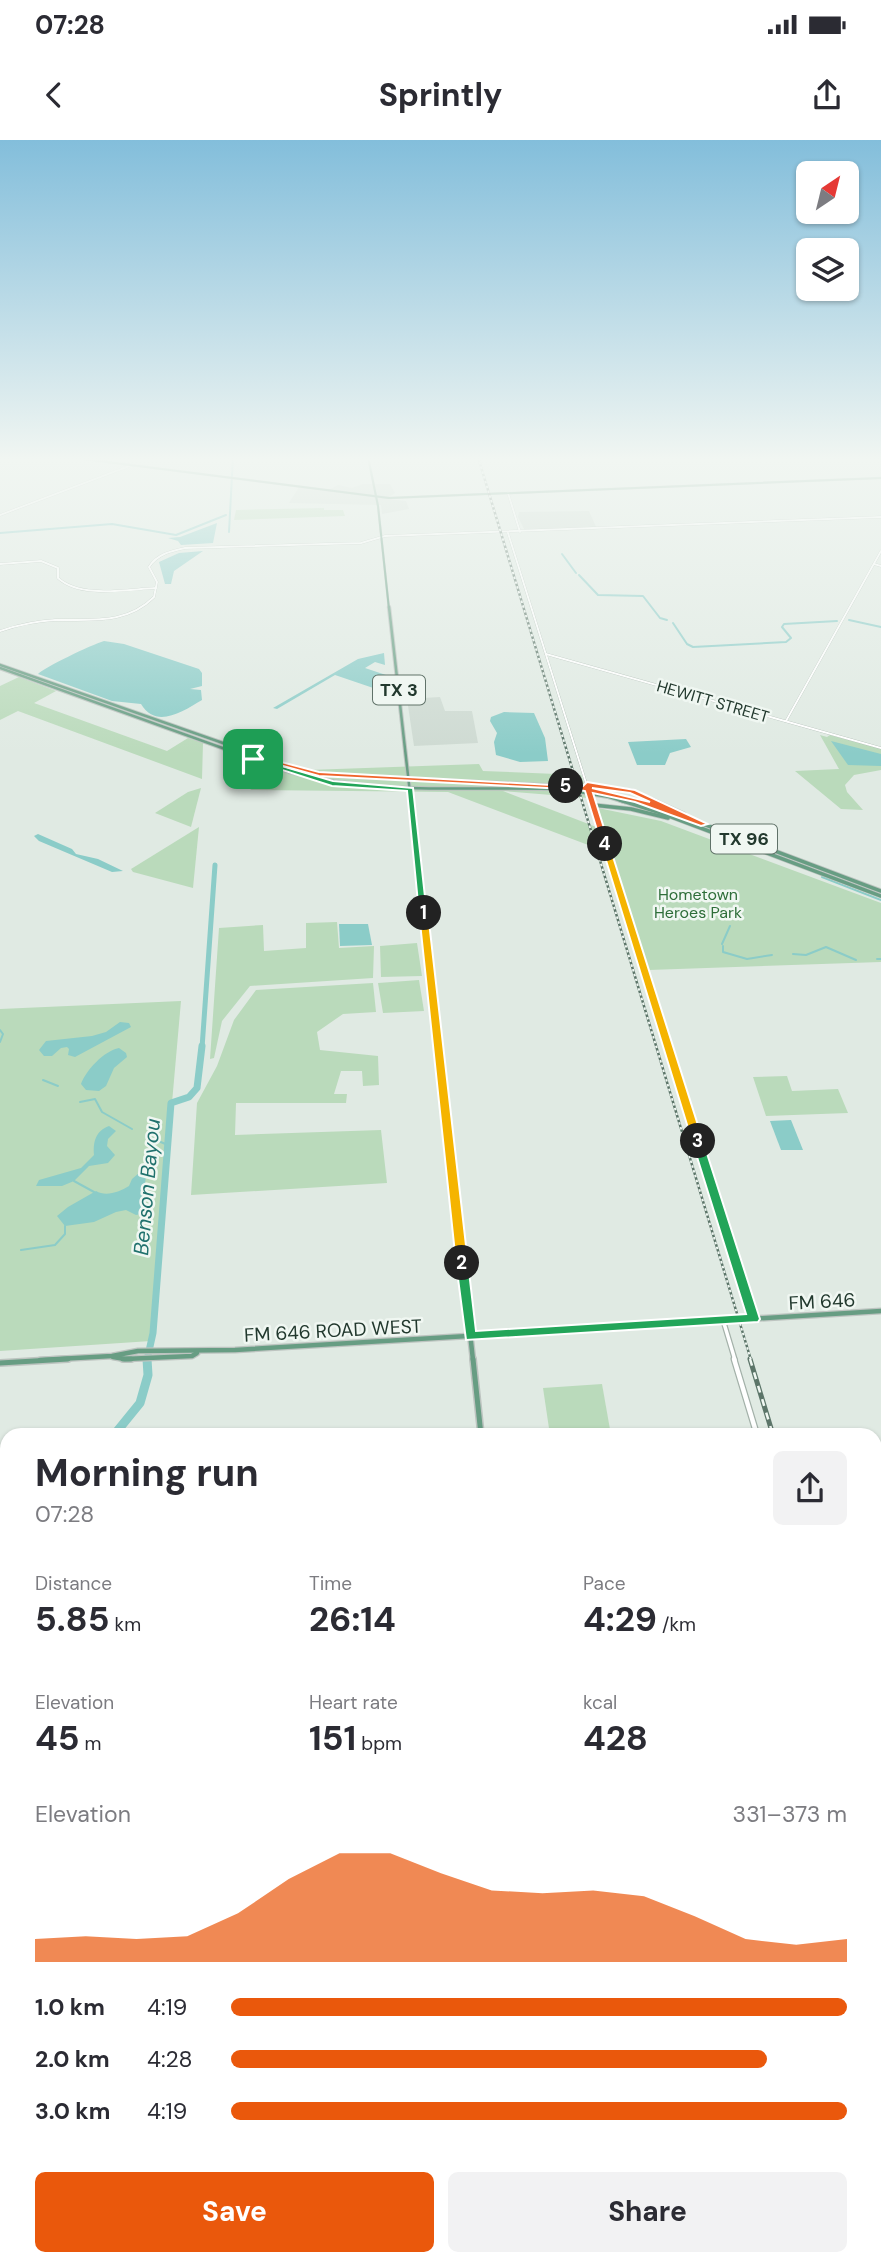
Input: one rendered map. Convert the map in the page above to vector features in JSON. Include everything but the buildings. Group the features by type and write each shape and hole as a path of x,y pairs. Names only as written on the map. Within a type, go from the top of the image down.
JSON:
{"main road":[{"name":"TX 3","path":"383,556 480,1428"},
{"name":"TX 96","path":"0,666 332,783 411,789 562,788 609,797 661,813 881,893"},
{"name":"TX 96","path":"255,757 319,774 562,788 604,793 637,800 704,824 815,869"},
{"path":"587,785 632,791 704,824"},
{"path":"593,805 652,813 744,844"},
{"name":"FM 646","path":"471,1336 881,1311"},
{"name":"FM 646 ROAD WEST","path":"0,1363 112,1356 138,1351 192,1349 198,1352 471,1336"},
{"name":"FM 646 ROAD WEST","path":"112,1356 139,1359 192,1356 198,1352"}],"street":[{"path":"0,631 42,621 105,618 127,614 150,602 157,582 149,567 152,561 163,556"},
{"path":"515,556 754,1319"},
{"path":"786,721 878,556"},
{"path":"0,564 49,562 58,568 57,576 61,582 80,589 156,588"},
{"path":"874,564 881,566"},
{"name":"HEWITT STREET","path":"545,654 881,748"},
{"path":"723,1320 755,1428"}],"shaded area":[{"path":"440,697 445,711 472,711 478,743 414,746 407,699"}],"green space":[{"path":"19,677 56,691 34,703 167,751 188,738 203,743 202,779 18,711 0,720 0,686"},
{"path":"820,735 830,735 881,749 881,770 854,775 845,785 847,792 863,810 841,809 795,771 839,769"},
{"name":"Hometown Heroes Park","path":"479,764 483,771 581,775 589,798 503,791 604,830 598,808 661,821 881,903 881,962 649,970 612,854 448,792 250,790 280,771"},
{"path":"201,788 191,827 155,813 188,792"},
{"path":"199,827 193,888 133,872 131,869"},
{"path":"337,922 339,948 374,946 373,978 250,986 222,1021 214,1058 210,1059 219,928 263,925 264,951 306,948 306,923"},
{"path":"417,943 422,976 381,977 380,946"},
{"path":"419,980 424,1011 383,1013 378,983"},
{"path":"373,983 376,1012 343,1014 317,1032 320,1050 378,1056 379,1085 363,1086 362,1071 341,1071 334,1094 347,1094 346,1103 236,1103 235,1135 381,1130 387,1183 191,1195 197,1103 217,1066 234,1020 256,990"},
{"path":"181,1001 151,1341 0,1351 0,1009"},
{"path":"787,1076 792,1091 838,1089 848,1113 766,1116 753,1077"},
{"path":"602,1384 610,1428 549,1428 543,1388"}],"water":[{"path":"172,556 196,556 174,571 171,584 165,584 159,562"},
{"path":"104,641 124,644 199,669 202,673 202,686 190,689 201,690 202,700 170,716 154,716 141,704 112,701 38,674 69,656"},
{"path":"384,653 385,665 375,662 365,668 386,675 388,693 335,675 277,709 273,708 358,659"},
{"path":"504,712 534,713 545,738 548,761 520,762 496,755 494,742 497,733 490,721 491,717"},
{"path":"686,739 691,747 670,753 665,765 637,765 628,742"},
{"path":"831,741 881,754 881,766 848,765"},
{"path":"38,834 72,849 76,854 98,859 123,871 112,872 39,841 34,836"},
{"path":"339,924 368,924 372,945 340,946"},
{"path":"120,1022 129,1023 131,1027 75,1057 68,1055 67,1047 61,1048 52,1056 44,1056 39,1050 46,1041 92,1036 106,1032"},
{"path":"119,1048 127,1057 114,1068 106,1086 99,1091 86,1090 81,1084 91,1067 107,1053"},
{"path":"791,1120 803,1150 781,1150 770,1121"},
{"path":"109,1126 116,1131 108,1139 107,1146 115,1155 108,1163 89,1166 74,1181 62,1186 36,1186 39,1180 81,1168 94,1155 98,1134"},
{"path":"139,1173 146,1176 141,1214 136,1215 126,1210 94,1222 65,1226 57,1216 96,1191 108,1194 129,1186"}],"waterway":[{"path":"564,556 576,573"},
{"path":"579,575 598,595 643,596 660,618 667,620"},
{"path":"849,620 881,627"},
{"path":"673,623 687,644 693,647 786,642 791,638 782,627 784,624 837,621"},
{"name":"Benson Bayou","path":"202,1048 215,865"},
{"path":"822,877 881,900"},
{"path":"722,944 730,926"},
{"path":"723,946 723,952 747,959 772,955"},
{"path":"793,954 806,955 826,947 856,960"},
{"path":"0,1030 3,1034 0,1042"},
{"name":"Benson Bayou","path":"147,1360 153,1333 171,1103 189,1097 197,1088 202,1046"},
{"path":"43,1080 58,1086"},
{"path":"80,1102 95,1099 102,1112 132,1129"},
{"path":"146,1136 168,1145"},
{"path":"74,1181 94,1192"},
{"path":"21,1250 55,1245 65,1234 65,1226"},
{"name":"Benson Bayou","path":"120,1428 140,1403 148,1375 147,1360"}],"railway":[{"path":"508,556 751,1360"},
{"path":"750,1359 771,1428"}],"route":[{"path":"253,759 257,756 319,774 578,788 591,790 637,800 704,824 632,791 587,785 593,805 614,873 651,992 666,1039 677,1077 754,1319 471,1336 447,1143 411,789 367,788 332,783 253,759"}]}
